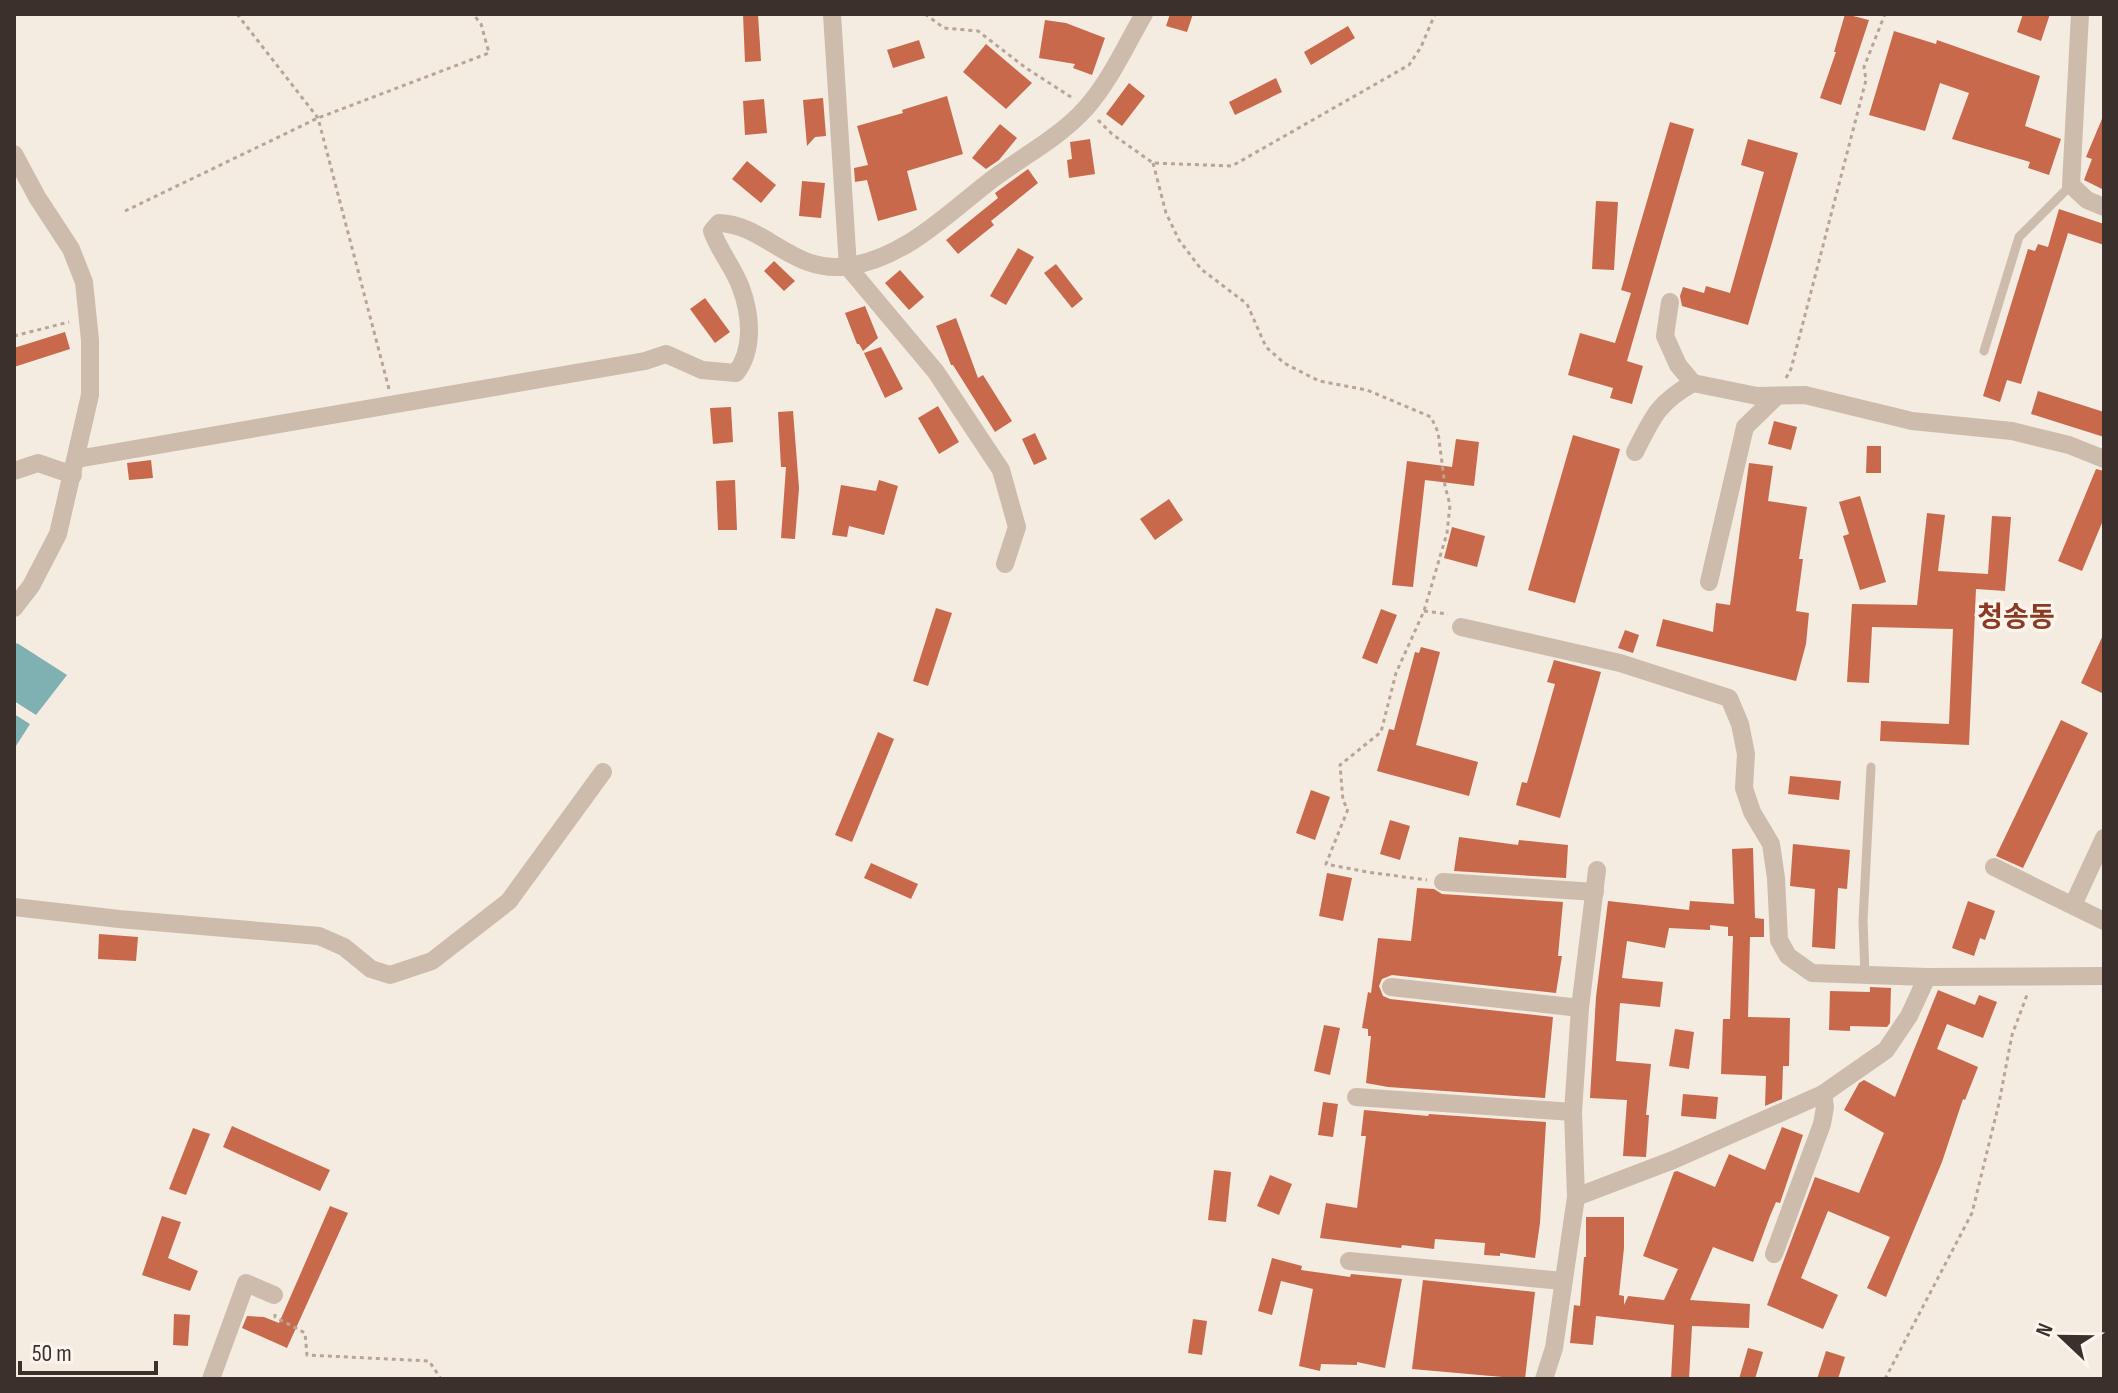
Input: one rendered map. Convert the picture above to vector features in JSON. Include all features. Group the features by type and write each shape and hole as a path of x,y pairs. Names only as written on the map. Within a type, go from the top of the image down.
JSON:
{"street":[{"path":"832,14 848,267 936,372 1001,470 1017,527 1005,564"},
{"path":"14,471 38,463 75,467 393,404 645,361 666,354 702,370 736,373 745,362 750,328 741,287 712,231 719,223 733,224 754,233 812,265 848,267 894,252 941,220 996,176 1038,150 1086,107 1144,14"},
{"path":"2080,14 2071,185 2087,200 2104,207"},
{"path":"14,154 37,197 71,249 84,282 90,395 58,534 31,586 14,608"},
{"path":"1670,302 1665,336 1678,365 1693,383 1743,395 1805,395 1912,421 2012,431 2069,445 2104,459"},
{"path":"1635,452 1654,415 1670,396 1693,383"},
{"path":"1709,582 1745,427 1777,396"},
{"path":"1461,627 1620,663 1729,698 1740,724 1746,754 1744,788 1752,812 1771,844 1779,940 1788,956 1812,973 1927,977 2104,976"},
{"path":"14,907 319,936 344,947 371,969 390,975 432,961 509,901 603,772"},
{"path":"2073,905 2104,838"},
{"path":"1994,867 2104,921"},
{"path":"1544,1379 1554,1348 1576,1197 1573,1112 1580,1008 1597,870"},
{"path":"1443,882 1595,892"},
{"path":"1576,1197 1673,1160 1823,1094 1886,1050 1909,1016 1927,977"},
{"path":"1391,987 1580,1008"},
{"path":"1774,1254 1822,1124 1825,1107 1823,1094"},
{"path":"1356,1097 1573,1112"},
{"path":"1349,1261 1563,1281"},
{"path":"211,1379 246,1283 274,1295"}],"lane":[{"path":"1984,351 2019,237 2071,185"},
{"path":"1865,975 1863,921 1871,767"}],"path":[{"path":"237,14 318,118 393,404"},
{"path":"125,211 318,118 489,53 481,24 473,14"},
{"path":"925,14 944,28 978,31 1026,68 1086,107 1112,134 1153,163 1232,166 1409,65 1421,47 1435,14"},
{"path":"1777,396 1791,369 1866,80 1864,67 1885,14"},
{"path":"1153,163 1166,213 1179,240 1201,269 1247,304 1266,347 1284,363 1319,381 1367,390 1431,417 1438,432 1450,505 1447,533 1424,611 1396,673 1381,732 1340,765 1343,801 1348,809 1326,864 1443,882"},
{"path":"14,336 88,318"},
{"path":"1885,1379 1972,1213 2012,1035 2034,977"},
{"path":"274,1295 275,1317 305,1333 307,1355 429,1361 441,1379"}],"water":[{"path":"17,643 67,675 36,715 14,701 14,647"},
{"path":"14,714 30,724 14,749"}],"building":[{"path":"743,14 758,14 761,61 745,62"},
{"path":"1170,14 1193,14 1187,32 1166,26"},
{"path":"1845,14 1869,20 1841,105 1820,98"},
{"path":"2023,14 2050,14 2041,41 2017,32"},
{"path":"1045,20 1066,23 1105,38 1092,75 1073,68 1075,64 1039,58"},
{"path":"1348,26 1355,38 1311,65 1304,52"},
{"path":"1894,31 1936,44 1937,40 2040,76 2025,126 2061,139 2049,175 2028,168 2030,162 1952,139 1969,93 1940,83 1925,131 1869,115"},
{"path":"919,40 925,58 893,68 887,50"},
{"path":"986,44 1032,83 1006,109 963,72"},
{"path":"1276,78 1282,92 1235,115 1229,102"},
{"path":"1129,83 1145,96 1122,126 1106,114"},
{"path":"947,96 963,154 907,171 917,210 878,221 867,180 855,182 854,168 868,165 857,126"},
{"path":"823,98 826,136 815,137 807,146 803,100"},
{"path":"764,99 767,133 745,135 743,101"},
{"path":"2104,114 2104,190 2084,180 2092,159 2086,157"},
{"path":"1670,122 1694,129 1627,361 1643,366 1632,404 1610,398 1613,388 1568,375 1580,333 1615,343 1631,293 1621,290"},
{"path":"1000,124 1017,138 999,160 986,169 972,158"},
{"path":"1090,139 1095,174 1069,178 1067,160 1072,159 1070,142"},
{"path":"1748,139 1798,153 1748,325 1682,306 1680,296 1683,287 1704,293 1706,286 1730,293 1764,172 1741,165"},
{"path":"747,161 776,185 761,203 732,179"},
{"path":"1028,169 1038,183 991,221 994,225 958,254 946,240 998,198 995,193"},
{"path":"802,181 825,183 821,218 799,216"},
{"path":"1596,201 1618,202 1614,270 1592,269"},
{"path":"2059,209 2104,224 2104,245 2068,233 2021,384 2007,380 2000,402 1983,396 2028,249 2035,251 2038,244 2048,247"},
{"path":"1018,248 1034,257 1006,305 990,296"},
{"path":"774,261 795,281 784,291 764,271"},
{"path":"1056,264 1083,299 1072,308 1044,273"},
{"path":"900,270 924,297 909,310 885,283"},
{"path":"705,298 730,332 715,343 690,309"},
{"path":"865,306 878,338 863,351 857,344 845,313"},
{"path":"956,318 978,378 983,375 1012,421 995,432 951,365 936,326"},
{"path":"65,332 70,349 14,367 14,348"},
{"path":"881,347 903,389 885,398 864,353"},
{"path":"2038,391 2104,412 2104,437 2031,414"},
{"path":"938,406 959,442 939,454 918,418"},
{"path":"731,407 733,442 713,444 710,408"},
{"path":"793,411 799,488 795,539 781,538 786,467 781,467 778,412"},
{"path":"1774,421 1797,427 1791,450 1768,444"},
{"path":"1035,433 1047,459 1034,465 1022,439"},
{"path":"1573,435 1620,449 1575,603 1528,590"},
{"path":"1456,439 1479,442 1474,486 1425,480 1413,587 1392,585 1407,461 1452,467"},
{"path":"1867,446 1881,446 1881,473 1866,473"},
{"path":"151,460 153,478 129,480 127,463"},
{"path":"1749,463 1773,466 1768,501 1807,507 1799,559 1803,559 1796,611 1809,613 1806,644 1796,681 1656,646 1663,619 1713,632 1716,603 1730,605"},
{"path":"2096,469 2104,471 2104,518 2082,571 2058,561"},
{"path":"735,480 737,530 718,530 716,481"},
{"path":"879,480 898,486 884,535 849,526 847,537 832,535 841,485 876,491"},
{"path":"1860,496 1886,582 1860,590 1843,536 1849,534 1839,502"},
{"path":"1169,499 1183,520 1155,540 1140,519"},
{"path":"1927,513 1945,515 1938,571 1988,574 1992,516 2011,517 2005,591 1976,589 1969,745 1880,741 1881,721 1949,724 1953,629 1872,627 1869,683 1847,682 1852,604 1917,605"},
{"path":"1452,527 1485,536 1477,567 1444,558"},
{"path":"936,608 952,613 928,686 913,681"},
{"path":"1381,609 1397,615 1377,664 1362,658"},
{"path":"1625,630 1639,635 1633,653 1618,648"},
{"path":"2104,633 2104,694 2081,683"},
{"path":"1421,647 1440,652 1416,745 1478,762 1469,796 1377,771 1389,729 1394,730 1415,652 1419,653"},
{"path":"1554,660 1601,672 1560,818 1516,805 1522,782 1527,783 1555,684 1547,682"},
{"path":"2061,720 2088,733 2023,868 1996,856"},
{"path":"878,732 894,739 852,842 835,835"},
{"path":"1790,776 1841,781 1839,800 1788,794"},
{"path":"1311,790 1330,797 1315,840 1296,833"},
{"path":"1390,820 1410,826 1400,860 1380,854"},
{"path":"1459,837 1518,845 1519,840 1568,845 1566,878 1454,871"},
{"path":"1793,844 1850,850 1847,889 1838,888 1835,949 1812,947 1815,889 1790,886"},
{"path":"1753,848 1755,918 1764,919 1764,937 1750,937 1748,1017 1790,1018 1789,1066 1783,1066 1782,1099 1765,1106 1766,1076 1721,1074 1723,1019 1730,1019 1733,936 1728,936 1728,927 1710,925 1710,930 1669,928 1665,948 1627,941 1622,978 1663,982 1660,1007 1620,1003 1616,1061 1651,1064 1646,1157 1623,1156 1627,1100 1590,1098 1596,997 1608,901 1689,910 1690,901 1734,904 1732,849"},
{"path":"871,863 918,884 911,899 864,878"},
{"path":"1327,873 1352,878 1343,921 1319,916"},
{"path":"1417,888 1434,889 1442,894 1563,902 1558,956 1562,956 1556,993 1392,975 1382,979 1379,986 1383,996 1390,999 1553,1017 1545,1098 1366,1083 1371,1036 1368,1036 1368,1029 1362,1028 1368,992 1371,993 1378,938 1411,941"},
{"path":"1968,901 1995,911 1985,940 1980,938 1974,956 1952,948"},
{"path":"99,934 138,937 136,961 98,959"},
{"path":"1870,987 1891,988 1890,1023 1887,1027 1850,1026 1850,1031 1829,1030 1830,991 1870,992"},
{"path":"1938,990 1975,1005 1979,995 1997,1002 1983,1038 1947,1024 1937,1049 1978,1067 1886,1297 1867,1288 1890,1237 1828,1211 1801,1278 1838,1295 1823,1329 1767,1305 1815,1177 1859,1193 1884,1133 1844,1110 1859,1083 1864,1080 1895,1097"},
{"path":"1324,1025 1340,1028 1330,1075 1314,1071"},
{"path":"1675,1029 1694,1032 1689,1069 1669,1066"},
{"path":"1683,1094 1718,1097 1716,1119 1681,1116"},
{"path":"1323,1102 1338,1104 1333,1137 1318,1135"},
{"path":"1364,1110 1546,1122 1535,1258 1500,1253 1500,1256 1484,1255 1485,1243 1435,1239 1434,1249 1402,1245 1401,1248 1320,1238 1326,1203 1357,1208 1366,1136 1361,1136"},
{"path":"232,1126 330,1170 320,1191 223,1147"},
{"path":"1782,1127 1803,1135 1780,1203 1776,1202 1753,1262 1713,1247 1690,1300 1750,1304 1749,1328 1692,1326 1689,1379 1671,1379 1674,1325 1596,1316 1593,1345 1570,1343 1574,1305 1580,1306 1586,1257 1586,1217 1624,1217 1619,1295 1624,1296 1624,1305 1628,1296 1664,1300 1678,1269 1643,1256 1674,1172 1715,1187 1729,1154 1765,1170"},
{"path":"193,1128 210,1134 186,1195 169,1189"},
{"path":"1214,1170 1231,1172 1226,1222 1208,1220"},
{"path":"1270,1175 1292,1184 1279,1215 1257,1206"},
{"path":"330,1206 348,1213 287,1348 242,1328 247,1316 264,1317 279,1323"},
{"path":"162,1216 181,1222 168,1258 198,1271 190,1291 142,1275"},
{"path":"1272,1258 1302,1266 1301,1270 1350,1277 1351,1274 1402,1279 1385,1368 1357,1362 1357,1365 1321,1364 1320,1371 1299,1366 1313,1289 1281,1281 1272,1315 1258,1311"},
{"path":"1423,1280 1535,1292 1525,1379 1412,1369"},
{"path":"174,1314 190,1315 188,1346 173,1345"},
{"path":"1193,1319 1207,1321 1202,1355 1188,1353"},
{"path":"1748,1348 1763,1352 1755,1379 1739,1379"},
{"path":"1826,1351 1845,1357 1838,1379 1817,1379"}],"district":[{"name":"청송동","path":"2016,617"}]}
